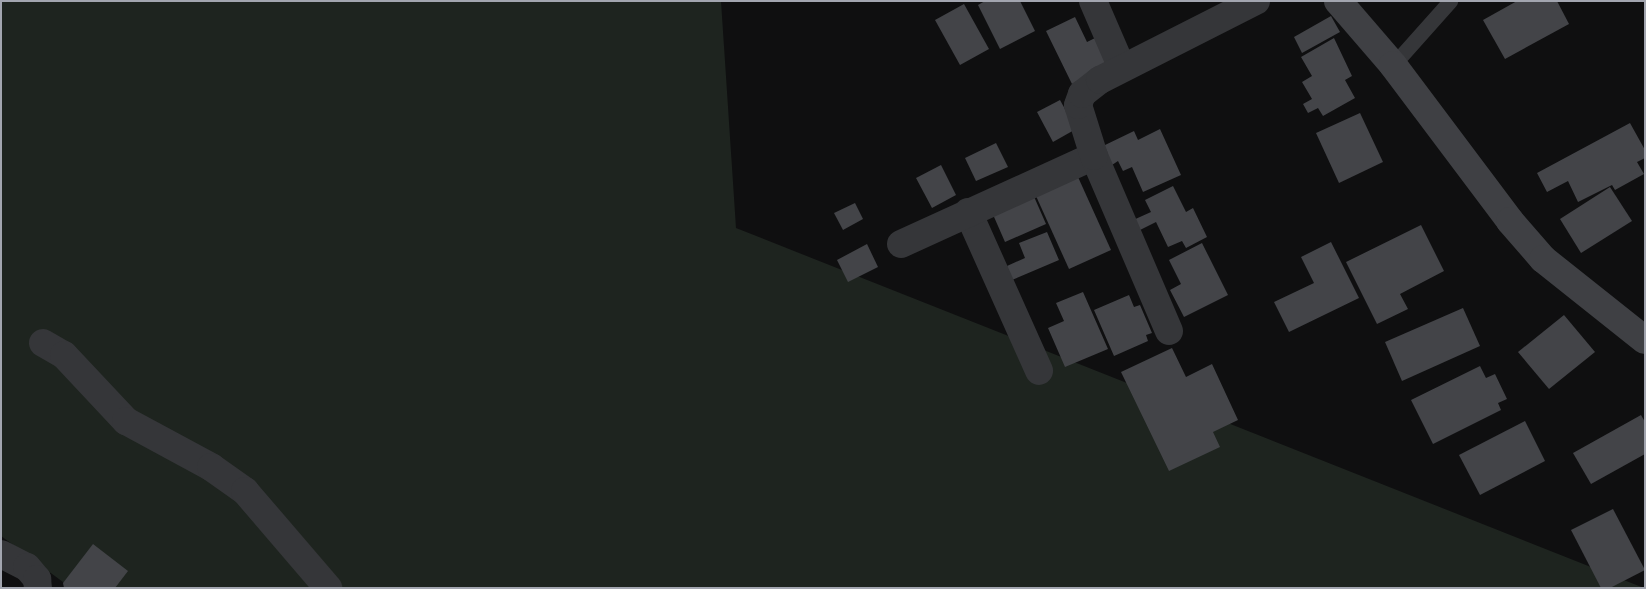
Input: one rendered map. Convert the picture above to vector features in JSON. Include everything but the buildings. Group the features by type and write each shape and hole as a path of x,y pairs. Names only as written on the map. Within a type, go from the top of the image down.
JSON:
{"street":[{"path":"1093,1 1122,68"},
{"path":"1169,331 1094,156 1078,105 1082,94 1122,68 1256,1"},
{"path":"1338,1 1393,65 1510,221 1543,259 1645,340"},
{"path":"901,244 1094,156"},
{"path":"968,212 1039,372"},
{"path":"42,343 64,356 126,421 211,467 246,491 328,588"},
{"path":"1,554 27,567 37,579 38,588"}],"lane":[{"path":"1393,65 1450,1"}],"shaded area":[{"path":"1,1 721,1 736,228 1644,588 71,588 1,536"}]}
